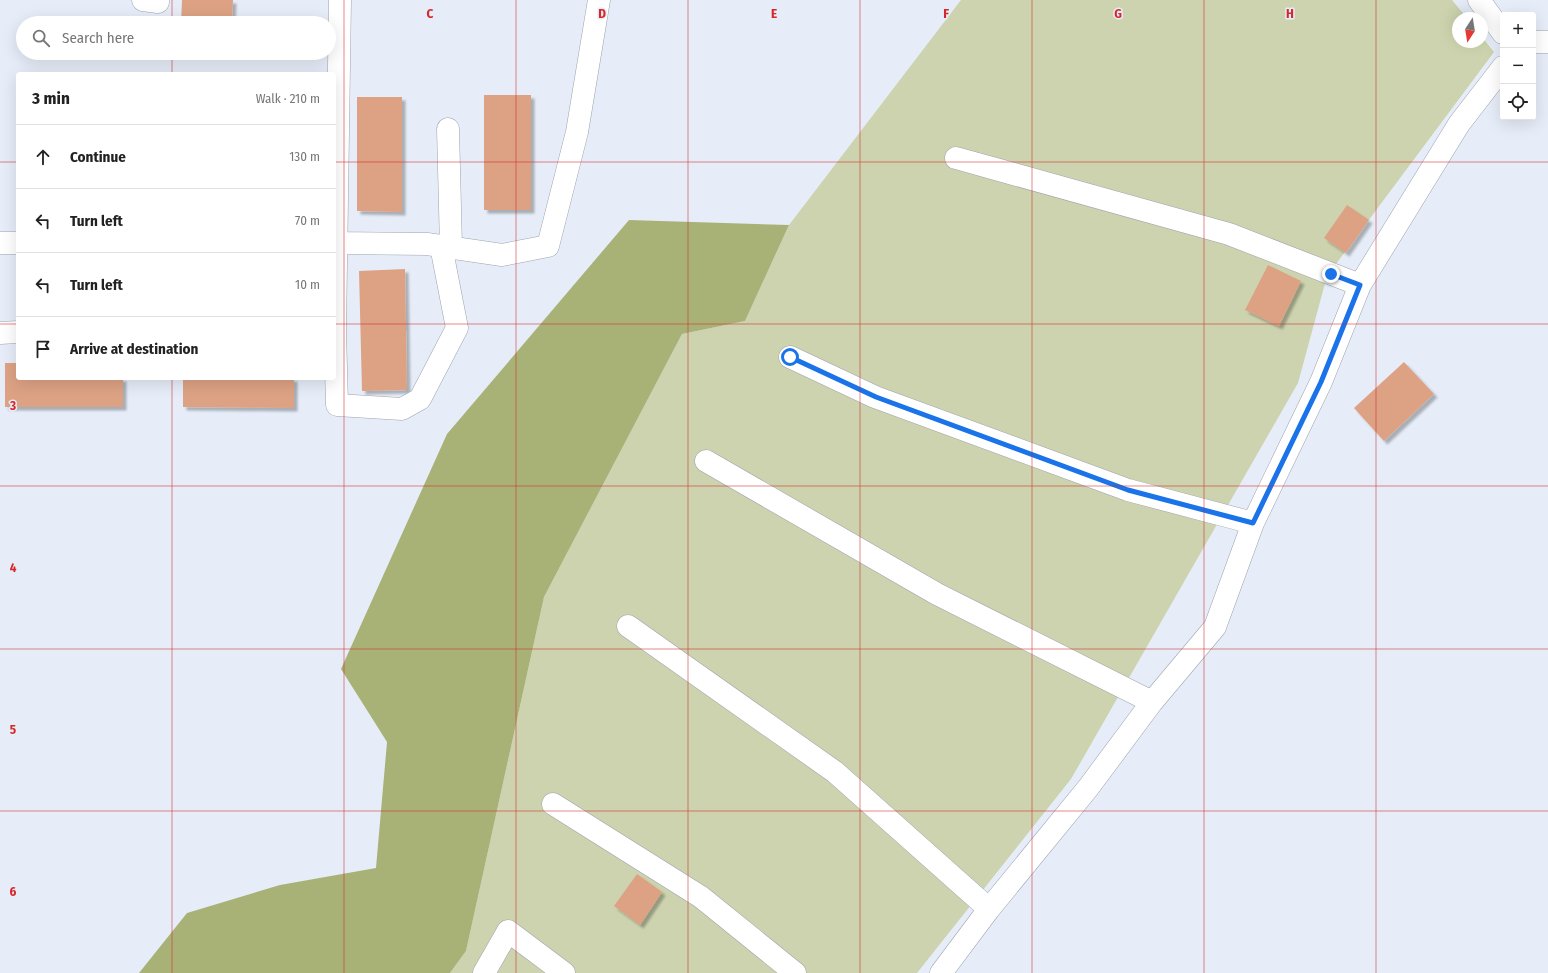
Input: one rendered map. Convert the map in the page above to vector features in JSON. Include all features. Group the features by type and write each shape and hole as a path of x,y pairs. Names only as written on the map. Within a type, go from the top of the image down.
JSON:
{"street":[{"path":"143,0 158,2 158,0"},
{"path":"336,194 340,0"},
{"path":"336,243 426,244 502,255 548,246 578,132 599,0"},
{"path":"1479,0 1500,29"},
{"path":"1536,42 1548,42"},
{"path":"941,973 989,910 1088,788 1152,702 1215,627 1253,523 1321,382 1360,285 1459,124 1500,71"},
{"path":"336,368 337,405 402,409 420,399 457,328 446,247 448,129"},
{"path":"956,158 1229,234 1360,285"},
{"path":"0,243 16,242"},
{"path":"0,333 16,332"},
{"path":"790,357 876,397 1128,490 1253,523"},
{"path":"706,461 937,594 1152,702"},
{"path":"628,626 835,772 989,910"},
{"path":"553,804 701,897 795,973"},
{"path":"484,973 508,931 564,973"}],"green space":[{"path":"961,0 1452,0 1462,12 1452,12 1452,48 1488,48 1488,44 1494,52 1327,276 1298,383 1071,779 917,973 450,973 466,951 544,597 682,334 745,321 789,225"},
{"path":"629,220 789,225 745,321 682,334 544,597 466,951 450,973 139,973 187,913 280,885 376,868 387,742 341,669 447,434"}],"building":[{"path":"182,0 233,0 232,16 181,16"},
{"path":"484,95 531,95 531,210 484,210"},
{"path":"357,97 402,97 402,212 357,211"},
{"path":"1347,205 1369,220 1346,253 1324,238"},
{"path":"1268,265 1301,281 1279,326 1245,310"},
{"path":"405,269 407,390 362,391 359,271"},
{"path":"1404,362 1434,394 1384,441 1354,408"},
{"path":"5,363 16,363 16,380 123,380 123,407 5,407"},
{"path":"183,380 294,380 294,408 183,407"},
{"path":"637,874 662,892 640,925 614,906"}],"route":[{"path":"790,357 876,397 1128,490 1253,523 1321,382 1360,285 1331,274"}]}
